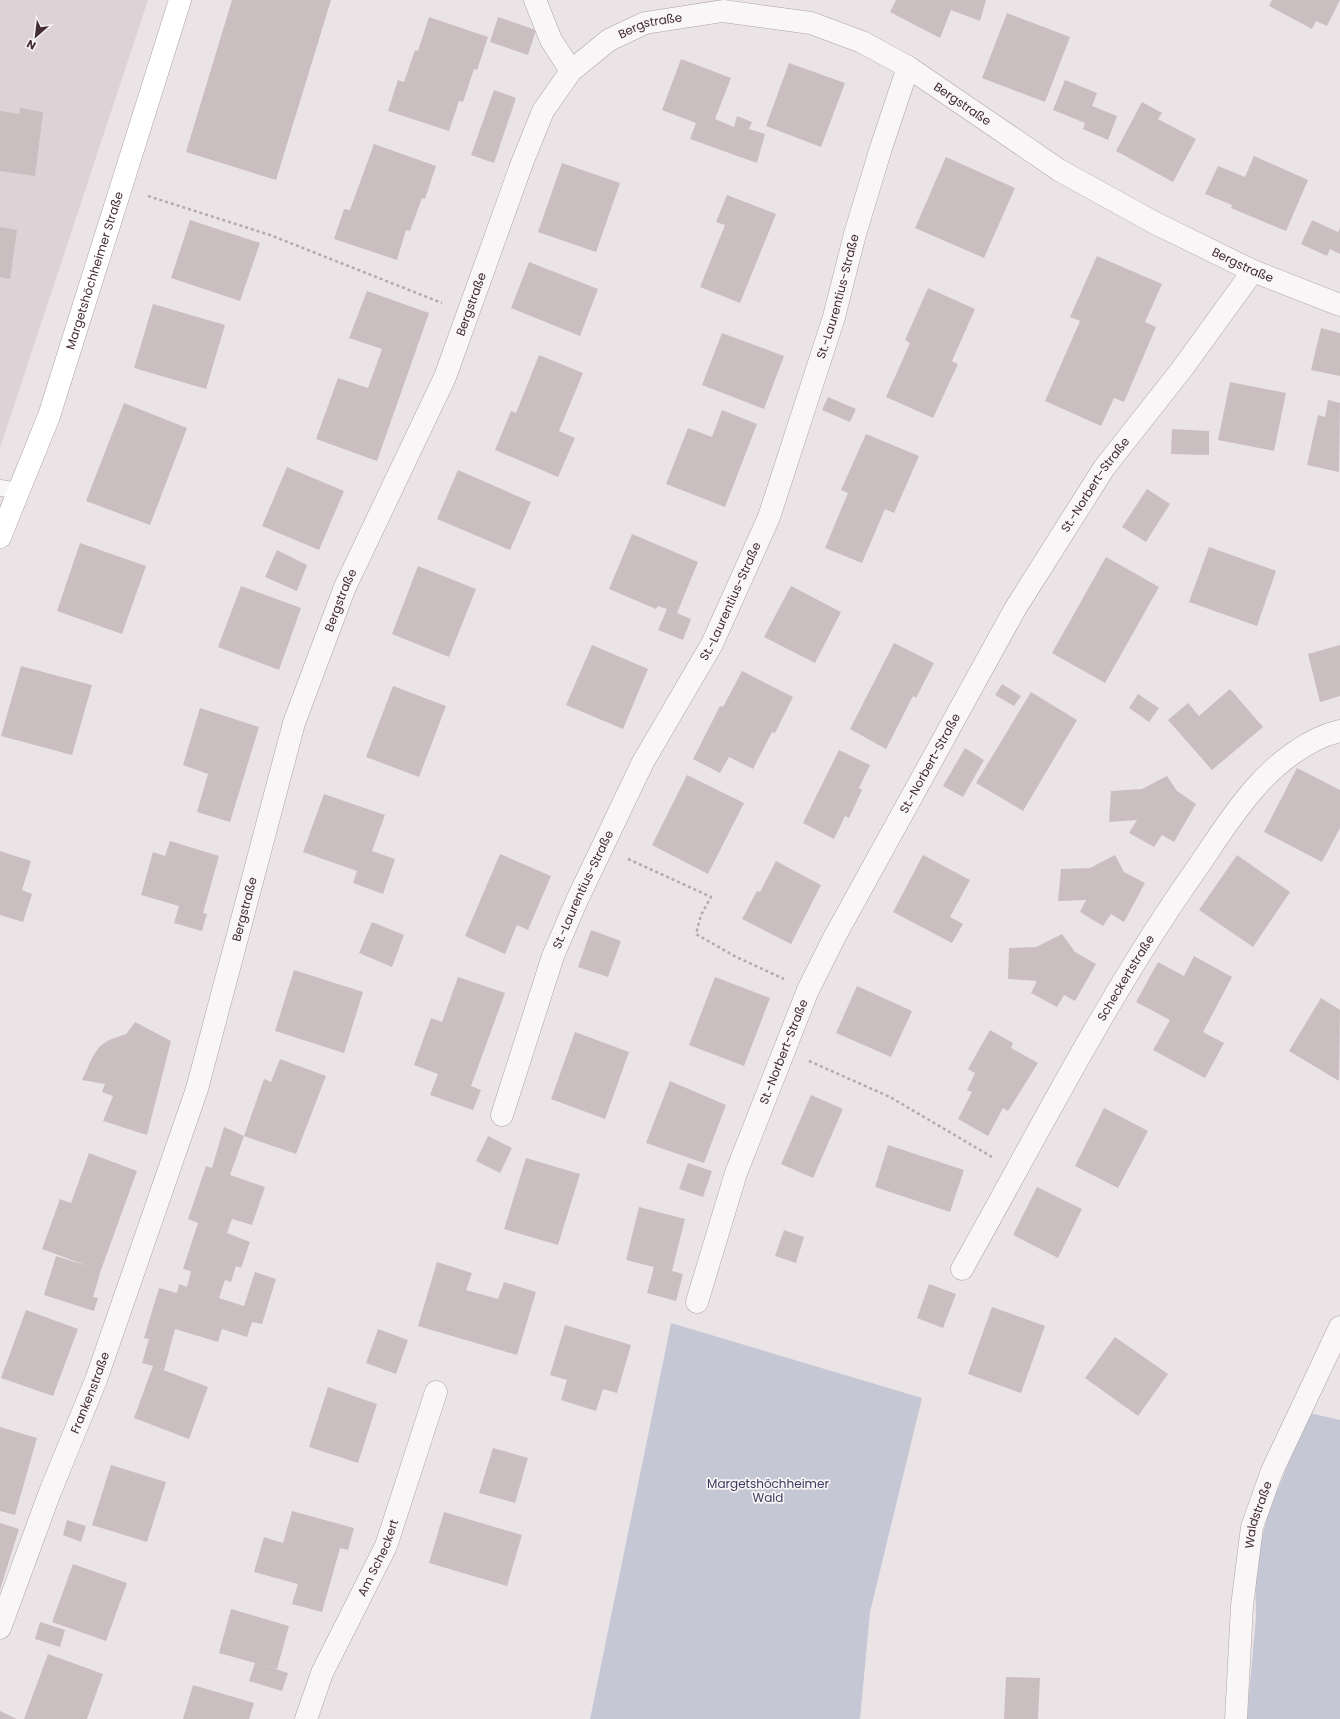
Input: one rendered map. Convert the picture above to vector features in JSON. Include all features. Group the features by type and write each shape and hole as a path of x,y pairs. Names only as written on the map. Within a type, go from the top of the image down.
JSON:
{"street":[{"name":"Margetshöchheimer Straße","path":"0,537 9,489 48,416 122,188 180,0"},
{"path":"535,0 551,40 571,71"},
{"name":"Bergstraße","path":"174,1154 197,1089 294,723 344,587 445,377 522,163 543,111 571,71 608,40 645,22 723,11 811,23 862,42 908,67 1059,170 1155,223 1253,271 1340,305"},
{"name":"St.-Laurentius-Straße","path":"502,1115 553,956 602,847 643,762 712,644 769,517 834,317 855,234 908,67"},
{"name":"St.-Norbert-Straße","path":"697,1302 736,1173 808,990 917,786 1015,609 1104,468 1182,369 1253,271"},
{"name":"Scheckertstraße","path":"962,1269 1078,1061 1161,920 1229,822 1254,788 1286,759 1324,735 1340,732"},
{"name":"Frankenstraße","path":"0,1628 50,1492 96,1380 174,1154"},
{"name":"Waldstraße","path":"1236,1719 1242,1606 1252,1527 1272,1472 1340,1327"},
{"name":"Am Scheckert","path":"306,1719 322,1673 386,1546 436,1392"}],"path":[{"path":"122,188 270,235 468,313"},
{"path":"602,847 711,897 701,915 696,934 736,956 808,990"},
{"path":"783,1051 838,1072 890,1097 1016,1172"}],"shaded area":[{"path":"0,0 148,0 0,448"}],"green space":[{"name":"Margetshöchheimer Wald","path":"671,1323 922,1398 870,1612 860,1719 590,1719"},
{"path":"1309,1413 1340,1420 1340,1719 1247,1719 1256,1616 1255,1564 1269,1511"}],"building":[{"path":"232,0 331,0 276,180 186,152"},
{"path":"896,0 986,0 980,21 951,10 940,38 890,12"},
{"path":"1272,0 1340,0 1327,26 1316,21 1312,29 1269,6"},
{"path":"1007,13 1070,37 1045,102 982,78"},
{"path":"429,17 488,37 477,70 474,69 463,102 459,101 449,131 388,111 398,80 404,82 415,50 418,51"},
{"path":"498,17 536,30 528,55 490,42"},
{"path":"681,59 731,78 715,119 734,127 737,116 752,122 749,129 765,134 757,163 690,139 696,123 662,110"},
{"path":"789,63 845,83 821,147 766,126"},
{"path":"1065,80 1097,93 1092,106 1117,116 1108,140 1083,129 1085,123 1053,110"},
{"path":"494,90 516,98 494,163 471,155"},
{"path":"1142,102 1162,113 1158,119 1196,139 1173,182 1116,151"},
{"path":"20,108 43,112 35,176 0,171 0,111 19,114"},
{"path":"374,144 436,166 425,199 422,198 410,231 406,230 397,260 334,239 344,209 350,210"},
{"path":"1254,156 1308,180 1286,231 1231,208 1232,205 1205,194 1218,166 1245,177"},
{"path":"946,157 1015,188 984,258 915,228"},
{"path":"562,163 620,183 596,252 538,232"},
{"path":"727,195 776,214 740,303 700,287 725,225 716,222"},
{"path":"190,220 260,243 240,301 171,278"},
{"path":"1312,220 1338,232 1340,228 1340,254 1330,249 1327,256 1301,244"},
{"path":"0,227 17,230 10,279 0,277"},
{"path":"1097,256 1162,284 1145,322 1156,327 1124,402 1114,398 1101,426 1045,401 1080,321 1070,317"},
{"path":"529,262 598,289 580,336 511,308"},
{"path":"928,288 975,309 952,361 958,364 933,418 886,397 910,343 905,340"},
{"path":"367,291 429,313 377,461 316,439 338,378 368,388 382,349 349,338"},
{"path":"153,304 225,325 206,389 134,368"},
{"path":"1321,328 1340,333 1340,376 1311,370"},
{"path":"722,333 784,356 764,409 702,385"},
{"path":"539,355 583,373 559,431 575,438 558,477 495,450 511,411 516,413"},
{"path":"1230,382 1286,393 1274,451 1218,440"},
{"path":"828,397 856,409 850,422 822,410"},
{"path":"1328,400 1340,403 1339,472 1307,465 1318,415 1325,417"},
{"path":"124,403 187,428 150,525 86,501"},
{"path":"722,410 757,424 725,507 666,484 688,428 712,437"},
{"path":"1172,429 1209,431 1209,455 1171,454"},
{"path":"866,434 919,456 894,513 885,509 862,563 825,548 848,493 841,490"},
{"path":"287,467 344,491 319,550 262,526"},
{"path":"458,470 531,502 510,550 437,519"},
{"path":"1147,489 1170,504 1146,542 1122,527"},
{"path":"632,534 698,562 677,613 691,619 683,640 658,630 667,609 658,606 656,609 609,589"},
{"path":"80,543 146,566 122,634 57,611"},
{"path":"1209,547 1276,571 1257,626 1189,602"},
{"path":"277,550 307,565 297,591 265,577"},
{"path":"1106,557 1159,587 1105,683 1052,653"},
{"path":"418,566 476,589 449,657 392,634"},
{"path":"241,586 301,608 279,670 218,647"},
{"path":"791,586 841,612 815,663 764,637"},
{"path":"894,643 934,663 916,698 913,696 886,749 850,729"},
{"path":"592,645 648,669 623,729 566,705"},
{"path":"1340,645 1340,696 1320,702 1308,654"},
{"path":"21,666 92,685 72,755 1,736"},
{"path":"742,671 793,697 775,733 772,732 753,769 729,757 720,773 693,759 720,706 723,707"},
{"path":"1002,684 1021,696 1014,706 995,695"},
{"path":"393,686 446,706 419,777 366,757"},
{"path":"1230,689 1263,727 1212,770 1168,720 1188,703 1199,716"},
{"path":"1031,692 1077,720 1023,811 976,783"},
{"path":"1138,694 1159,708 1149,722 1129,708"},
{"path":"200,708 259,727 230,822 197,812 208,774 183,765"},
{"path":"965,748 984,760 963,797 943,786"},
{"path":"839,750 870,765 859,788 862,790 849,818 845,816 834,839 803,823"},
{"path":"1297,768 1340,790 1340,828 1322,862 1264,832"},
{"path":"687,775 744,803 708,874 652,845"},
{"path":"1167,776 1177,791 1196,804 1174,842 1162,835 1154,847 1129,833 1137,820 1109,822 1111,791 1142,789"},
{"path":"324,794 385,815 372,851 395,859 383,894 353,883 357,871 303,852"},
{"path":"170,841 219,856 203,913 207,914 202,931 174,923 179,906 141,895 153,852 165,856"},
{"path":"0,851 31,861 22,890 32,894 23,922 0,915"},
{"path":"500,854 551,876 528,930 517,925 505,954 465,936"},
{"path":"923,855 970,880 950,917 963,924 952,943 893,912"},
{"path":"1115,855 1124,872 1145,883 1124,922 1111,914 1103,926 1080,912 1086,900 1058,901 1061,869 1090,868"},
{"path":"1237,855 1290,892 1253,947 1199,910"},
{"path":"776,861 821,885 791,944 742,919 757,891 760,892"},
{"path":"372,922 404,935 392,967 359,953"},
{"path":"591,930 621,941 608,977 578,967"},
{"path":"1062,934 1075,952 1096,964 1075,1001 1064,995 1057,1007 1031,993 1037,981 1008,979 1009,948 1036,947"},
{"path":"1194,956 1232,977 1203,1032 1224,1043 1205,1078 1153,1050 1170,1020 1136,1002 1158,962 1184,976"},
{"path":"294,970 363,992 344,1053 275,1031"},
{"path":"458,977 505,993 471,1086 481,1090 473,1110 430,1095 438,1074 414,1065 431,1018 442,1022"},
{"path":"715,977 770,998 744,1066 689,1045"},
{"path":"857,986 912,1011 891,1057 836,1033"},
{"path":"1321,998 1340,1010 1339,1081 1289,1051"},
{"path":"135,1022 171,1041 147,1135 103,1121 113,1096 102,1092 105,1084 82,1080 93,1056 100,1046 109,1040 126,1034"},
{"path":"990,1030 1013,1043 1011,1048 1038,1063 1008,1111 1003,1108 988,1136 958,1119 972,1092 967,1090 975,1073 968,1069"},
{"path":"575,1032 629,1052 605,1119 551,1099"},
{"path":"280,1059 326,1076 296,1154 244,1136 264,1079 271,1082"},
{"path":"670,1081 726,1105 704,1163 646,1143"},
{"path":"811,1095 843,1109 813,1178 781,1164"},
{"path":"1104,1108 1148,1131 1118,1188 1075,1166"},
{"path":"224,1127 244,1136 230,1175 265,1187 252,1225 232,1219 227,1233 250,1242 241,1268 236,1266 231,1282 225,1280 219,1298 244,1306 255,1272 276,1279 262,1324 252,1322 247,1337 222,1329 218,1342 175,1329 164,1370 158,1368 208,1387 189,1439 134,1418 153,1366 142,1363 149,1339 144,1338 159,1288 177,1293 179,1284 187,1287 191,1271 183,1269 198,1223 188,1219 206,1166 212,1168"},
{"path":"488,1136 512,1148 500,1173 476,1161"},
{"path":"888,1145 964,1170 950,1212 875,1187"},
{"path":"89,1153 137,1171 101,1270 93,1297 98,1298 94,1311 44,1295 56,1256 88,1266 42,1249 60,1199 71,1203"},
{"path":"526,1158 580,1174 558,1245 504,1229"},
{"path":"688,1163 712,1171 703,1197 679,1189"},
{"path":"1037,1187 1082,1209 1058,1258 1013,1235"},
{"path":"639,1207 685,1219 672,1271 683,1274 676,1301 647,1293 654,1267 626,1260"},
{"path":"784,1230 804,1237 796,1263 775,1256"},
{"path":"437,1262 472,1273 466,1290 498,1299 504,1282 536,1292 517,1355 418,1326"},
{"path":"929,1284 956,1294 943,1328 917,1318"},
{"path":"992,1307 1045,1326 1021,1393 968,1374"},
{"path":"26,1310 78,1329 53,1396 1,1378"},
{"path":"565,1325 631,1345 617,1393 603,1389 596,1411 561,1400 567,1380 550,1375"},
{"path":"378,1329 408,1340 396,1374 366,1363"},
{"path":"1115,1337 1168,1374 1138,1416 1085,1378"},
{"path":"328,1387 377,1404 358,1463 309,1447"},
{"path":"0,1427 37,1438 15,1515 0,1511"},
{"path":"493,1448 528,1458 515,1503 479,1493"},
{"path":"111,1465 166,1482 147,1542 92,1525"},
{"path":"292,1511 354,1528 348,1550 340,1548 322,1612 292,1604 298,1584 254,1572 264,1537 283,1543"},
{"path":"444,1512 522,1535 507,1586 429,1563"},
{"path":"67,1520 86,1526 81,1542 63,1535"},
{"path":"0,1523 19,1529 0,1590"},
{"path":"73,1564 127,1583 106,1641 52,1622"},
{"path":"231,1609 289,1626 277,1669 263,1665 288,1673 282,1691 249,1681 255,1663 219,1653"},
{"path":"40,1622 65,1630 60,1647 35,1639"},
{"path":"48,1654 103,1674 87,1719 24,1719"},
{"path":"1006,1677 1040,1678 1038,1719 1004,1719"},
{"path":"193,1685 254,1703 249,1719 183,1719"},
{"path":"0,1711 17,1719 0,1719"}]}
